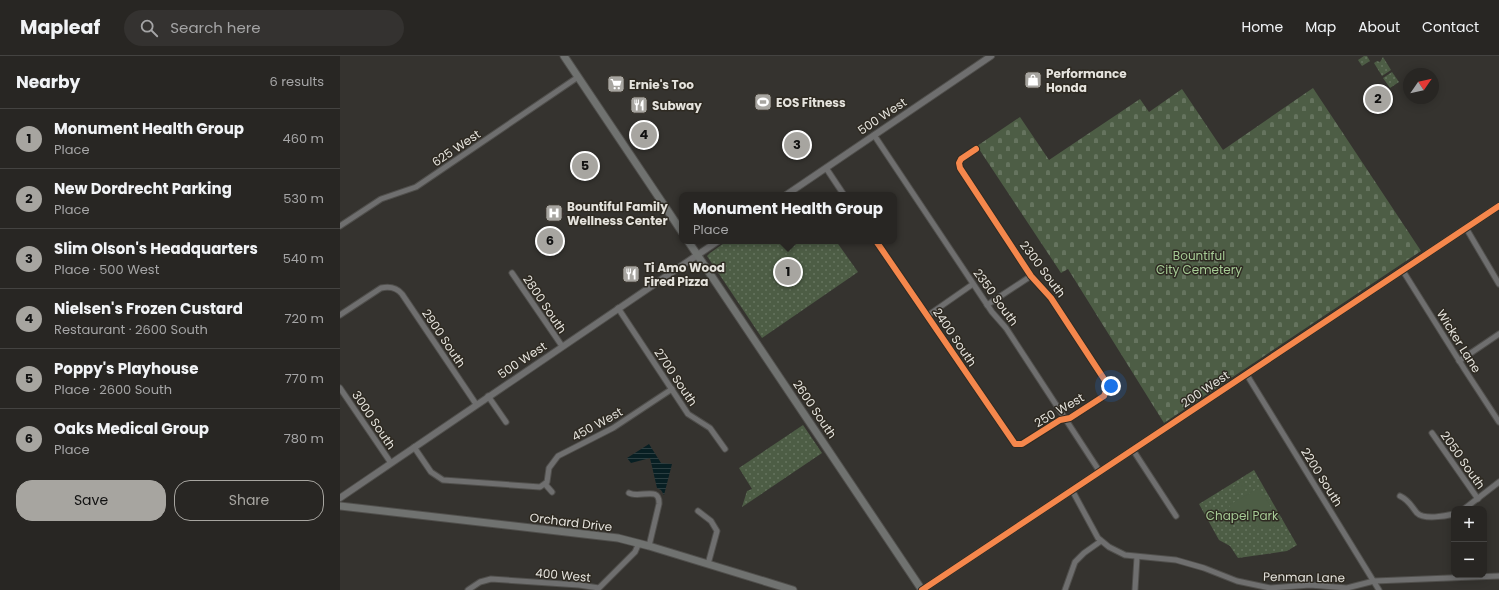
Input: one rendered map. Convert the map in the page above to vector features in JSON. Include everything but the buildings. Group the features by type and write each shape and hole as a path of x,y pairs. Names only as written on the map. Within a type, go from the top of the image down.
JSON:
{"main road":[{"path":"564,56 679,228"},
{"name":"2600 South","path":"690,244 922,590"},
{"name":"Orchard Drive","path":"340,506 618,538 649,546 790,590"}],"street":[{"name":"500 West","path":"790,192 991,56"},
{"name":"625 West","path":"340,226 381,199 416,187 578,77"},
{"name":"2350 South","path":"874,135 973,284 1006,328 1100,472"},
{"name":"2300 South","path":"976,149 961,159 959,163 961,170 1031,276 1051,298 1106,382 1107,389"},
{"path":"826,168 842,192"},
{"name":"200 West","path":"922,590 1499,206"},
{"path":"1466,228 1499,284"},
{"name":"500 West","path":"340,498 476,404 714,244"},
{"name":"2400 South","path":"878,244 1012,440 1018,445"},
{"name":"Wicker Lane","path":"1403,271 1499,422"},
{"name":"2800 South","path":"512,273 562,346"},
{"path":"988,305 1031,276"},
{"path":"927,316 973,284"},
{"name":"2900 South","path":"340,315 379,289 386,287 398,290 476,404"},
{"name":"2700 South","path":"618,308 688,414 710,428 725,449"},
{"path":"1459,361 1499,334"},
{"name":"2200 South","path":"1247,375 1379,590"},
{"name":"3000 South","path":"340,388 390,463"},
{"name":"450 West","path":"545,484 548,480 550,468 558,456 613,428 672,389"},
{"name":"250 West","path":"1018,445 1024,443 1060,420 1070,418 1104,396 1107,389"},
{"path":"488,396 506,422"},
{"name":"2050 South","path":"1432,433 1478,499"},
{"path":"414,447 431,472 443,480 538,487 545,484 552,492"},
{"path":"1133,450 1176,516"},
{"path":"1468,506 1499,482"},
{"name":"Penman Lane","path":"1072,490 1095,534 1119,553 1176,560 1204,568 1237,581 1270,589 1310,585 1347,588 1374,580 1499,576"},
{"path":"629,493 635,496 652,493 659,498 659,504 649,546"},
{"path":"1400,496 1407,500 1418,514 1424,516 1451,514"},
{"path":"698,510 711,521 717,531 708,564"},
{"path":"1064,590 1075,562 1101,540"},
{"name":"400 West","path":"468,590 480,582 491,579 579,585 598,590 635,552 639,543"},
{"path":"1135,590 1137,556"}],"shaded area":[{"name":"Bountiful Family Wellness Center","path":"546,207 564,213 562,218 545,212"}],"green space":[{"path":"1364,56 1367,56 1370,61 1362,66 1358,60"},
{"path":"1383,57 1391,70 1382,76 1374,63 1377,61 1380,62"},
{"path":"1392,72 1399,82 1390,88 1383,78"},
{"name":"Bountiful City Cemetery","path":"1313,88 1421,251 1164,423 1068,269 1061,273 977,146 1020,117 1049,160 1140,99 1149,112 1182,89 1223,150"},
{"path":"723,244 838,244 858,272 762,338 707,256"},
{"path":"803,425 822,453 742,507 747,491 752,489 739,468"},
{"name":"Chapel Park","path":"1254,470 1297,545 1287,551 1238,558 1230,546 1219,540 1199,504"},
{"path":"1243,481 1247,488 1236,494 1233,487"},
{"path":"1257,489 1261,490 1281,525 1266,528 1251,525 1239,518 1229,505"}],"water":[{"path":"649,444 661,463 672,464 664,495 661,490 657,488 650,458 631,463 627,458"}],"cycle path":[{"path":"878,244 1015,444 1022,444 1060,420 1070,418 1104,396 1107,389 1106,382 1051,298 1031,276 960,168 959,163 961,159 976,149"},
{"path":"922,590 1499,206"}],"place":[{"name":"Performance Honda","path":"1033,80"},
{"name":"Ernie's Too","path":"616,84"},
{"name":"New Dordrecht Parking","path":"1378,99"},
{"name":"EOS Fitness","path":"763,102"},
{"name":"Subway","path":"639,105"},
{"name":"Nielsen's Frozen Custard","path":"644,135"},
{"name":"Slim Olson's Headquarters","path":"797,145"},
{"name":"Poppy's Playhouse","path":"585,166"},
{"name":"Bountiful Family Wellness Center","path":"554,213"},
{"name":"Oaks Medical Group","path":"550,241"},
{"name":"Monument Health Group","path":"788,272"},
{"name":"Ti Amo Wood Fired Pizza","path":"631,274"}]}
